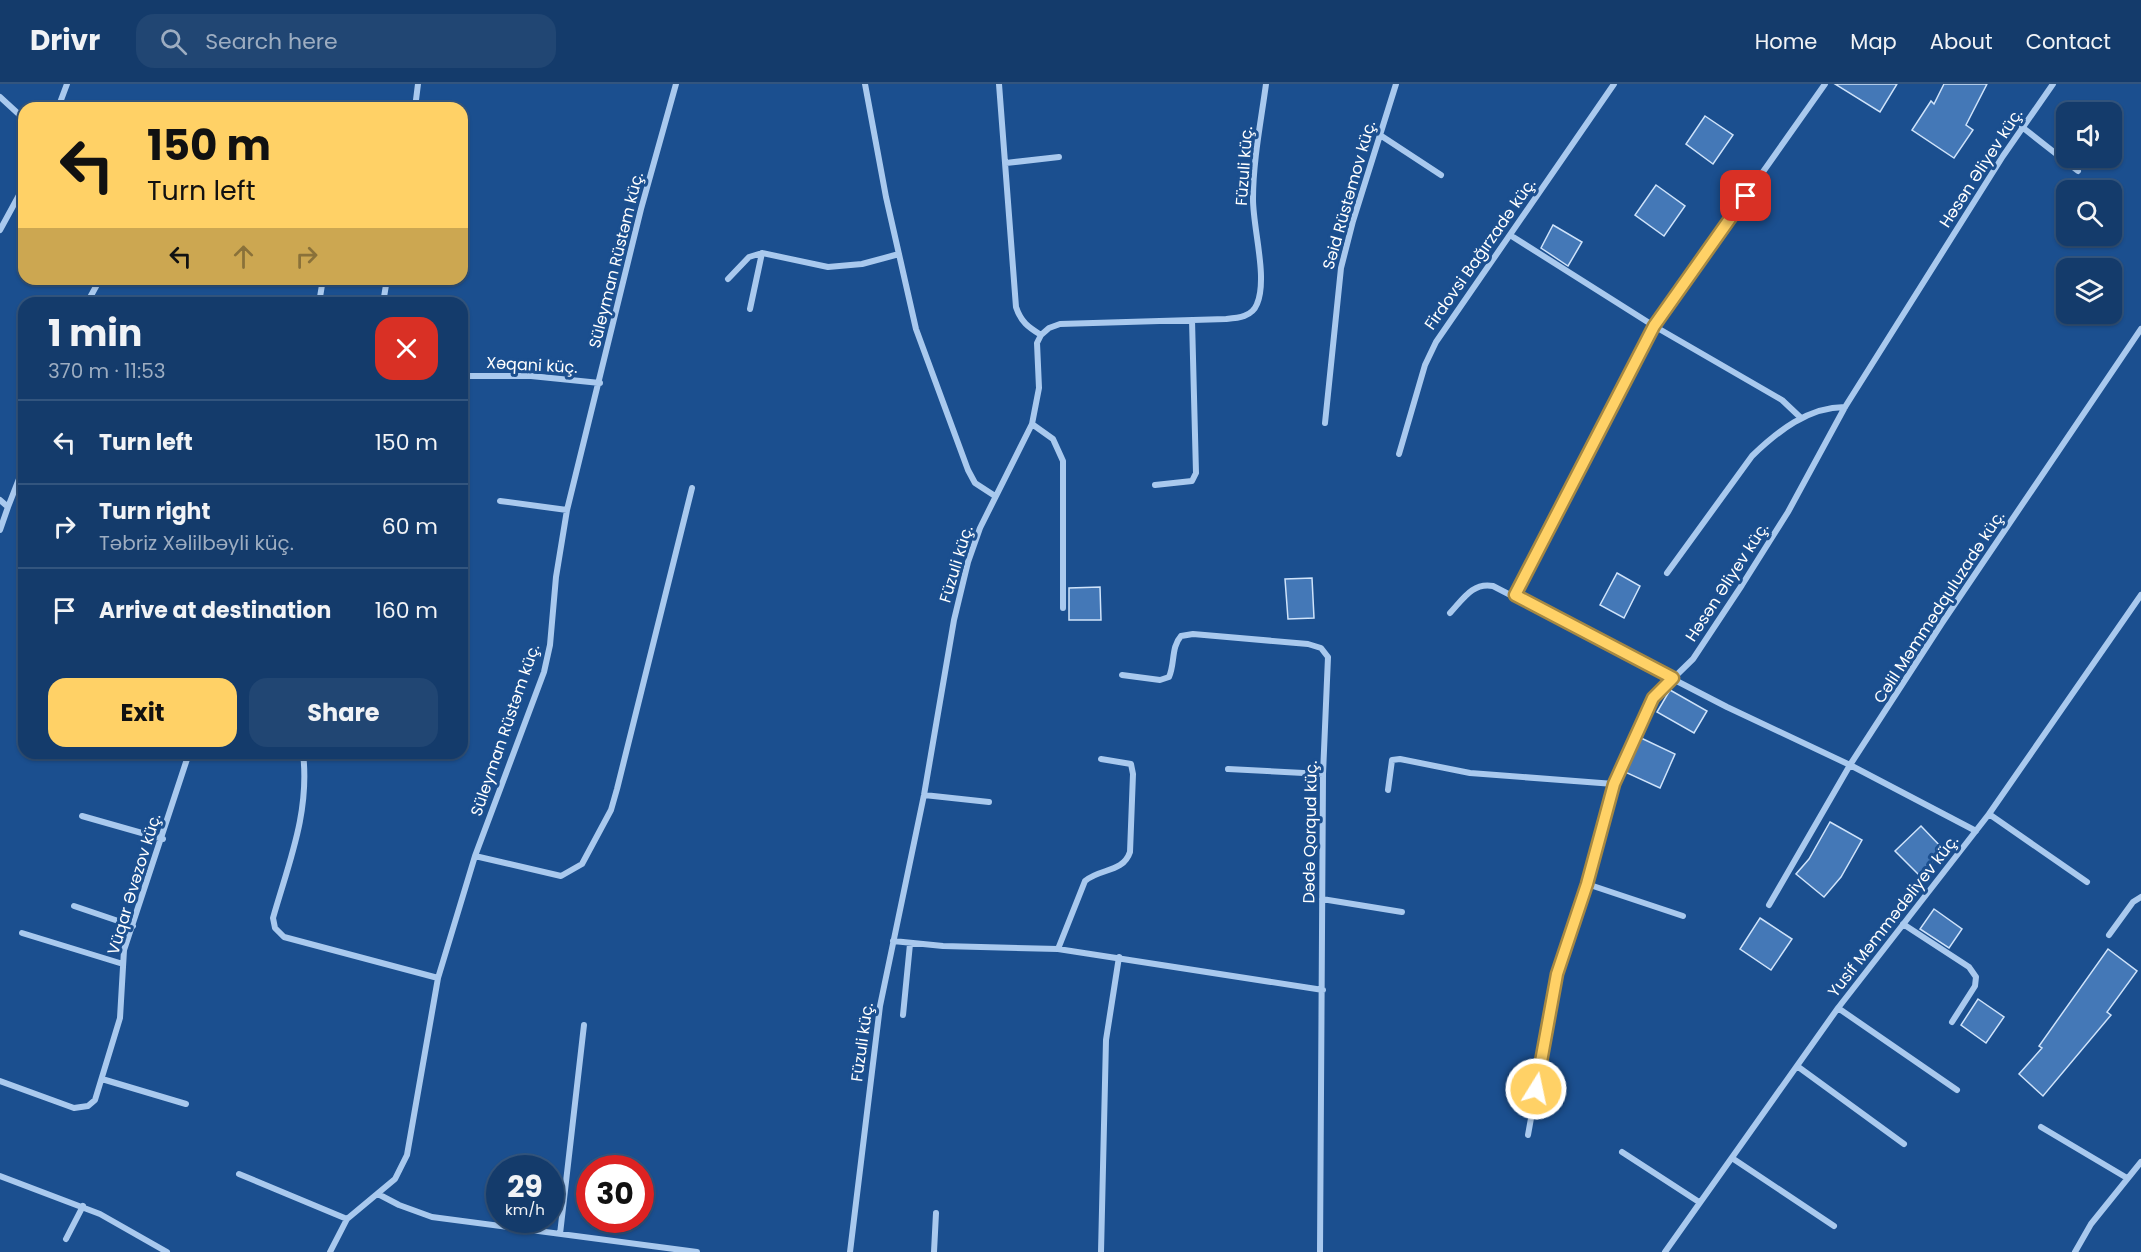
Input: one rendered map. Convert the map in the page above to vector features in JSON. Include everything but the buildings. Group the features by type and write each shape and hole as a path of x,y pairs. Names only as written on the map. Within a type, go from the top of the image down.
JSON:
{"street":[{"path":"60,102 67,84"},
{"path":"416,102 418,84"},
{"name":"Süleyman Rüstəm küç.","path":"330,1252 347,1219 395,1179 407,1155 438,978 476,856 544,672 550,645 556,577 567,510 600,383 641,208 676,84"},
{"path":"865,84 916,329 960,451 975,483 994,496"},
{"path":"999,84 1016,307 1019,318 1027,327 1041,335"},
{"name":"Füzuli küç.","path":"850,1252 868,1087 893,941 924,795 954,620 968,562 994,496 1032,424 1038,397 1037,343 1049,327 1075,322 1241,318 1251,314 1260,296 1253,197 1266,84"},
{"name":"Səid Rüstəmov küç.","path":"1325,423 1341,268 1396,84"},
{"name":"Firdovsi Bağırzadə küç.","path":"1399,454 1425,365 1436,342 1614,84"},
{"path":"1515,595 1654,326 1825,84"},
{"name":"Həsən Əliyev küç.","path":"1528,1135 1557,974 1587,884 1614,784 1653,698 1693,659 1742,585 1788,512 1845,407 2022,127 2053,84"},
{"path":"0,97 18,114"},
{"path":"2022,127 2078,171"},
{"path":"1380,135 1441,175"},
{"path":"1006,164 1059,157"},
{"path":"0,230 18,197"},
{"path":"1510,235 1654,326 1782,400 1801,418"},
{"path":"728,279 749,257 762,254 828,267 862,264 899,254"},
{"path":"750,309 762,254"},
{"path":"1155,485 1192,481 1196,473 1192,320"},
{"name":"Cəlil Məmmədquluzadə küç.","path":"1769,905 1850,765 1942,623 2141,329"},
{"name":"Xəqani küç.","path":"468,376 531,376 600,383"},
{"path":"1667,573 1752,456 1767,441 1817,410 1845,407"},
{"path":"1032,424 1053,439 1063,461 1063,608"},
{"path":"0,530 18,481"},
{"path":"476,856 561,876 582,864 611,810 692,488"},
{"path":"0,500 8,507"},
{"path":"500,501 567,510"},
{"path":"1450,613 1475,587 1484,584 1515,595 1727,707 1850,765 1976,831"},
{"name":"Yusif Məmmədəliyev küç.","path":"1665,1252 1838,1008 1989,814 2141,595"},
{"name":"Dədə Qorqud küç.","path":"1122,675 1160,680 1169,677 1173,669 1176,642 1181,636 1193,634 1297,643 1321,648 1328,657 1323,774 1320,1252"},
{"name":"Vüqar Əvəzov küç.","path":"0,1081 74,1108 88,1106 95,1100 120,1018 123,964 133,926 187,759"},
{"path":"304,759 306,780 304,808 273,918 275,928 284,937 438,978"},
{"path":"1058,949 1085,881 1094,874 1119,867 1127,861 1130,852 1133,774 1131,765 1101,759"},
{"path":"1388,790 1392,760 1400,759 1470,772 1614,784"},
{"path":"1228,769 1323,774"},
{"path":"924,795 989,802"},
{"path":"1989,814 2087,882"},
{"path":"82,816 163,839"},
{"path":"1587,884 1683,916"},
{"path":"2109,935 2133,902 2141,897"},
{"path":"1322,899 1402,912"},
{"path":"74,906 133,926"},
{"path":"1903,924 1969,968 1976,977 1975,986 1952,1022"},
{"path":"22,933 123,964"},
{"path":"893,941 910,944 1058,949 1323,990"},
{"path":"903,1015 910,944"},
{"path":"1101,1252 1106,1040 1119,957"},
{"path":"1838,1008 1957,1090"},
{"path":"560,1234 584,1026"},
{"path":"1797,1066 1904,1144"},
{"path":"102,1079 186,1104"},
{"path":"2041,1127 2127,1178"},
{"path":"1622,1152 1699,1202"},
{"path":"1732,1158 1834,1226"},
{"path":"2075,1252 2091,1224 2141,1162"},
{"path":"239,1174 347,1219"},
{"path":"0,1176 83,1206 128,1228 167,1252"},
{"path":"378,1194 399,1205 432,1217 697,1252"},
{"path":"66,1239 83,1206"},
{"path":"934,1252 936,1213"},
{"path":"628,1252 629,1244"}],"route":[{"path":"1536,1089 1557,974 1587,884 1614,784 1629,746 1653,698 1673,678 1515,595 1654,326 1746,196"}]}
